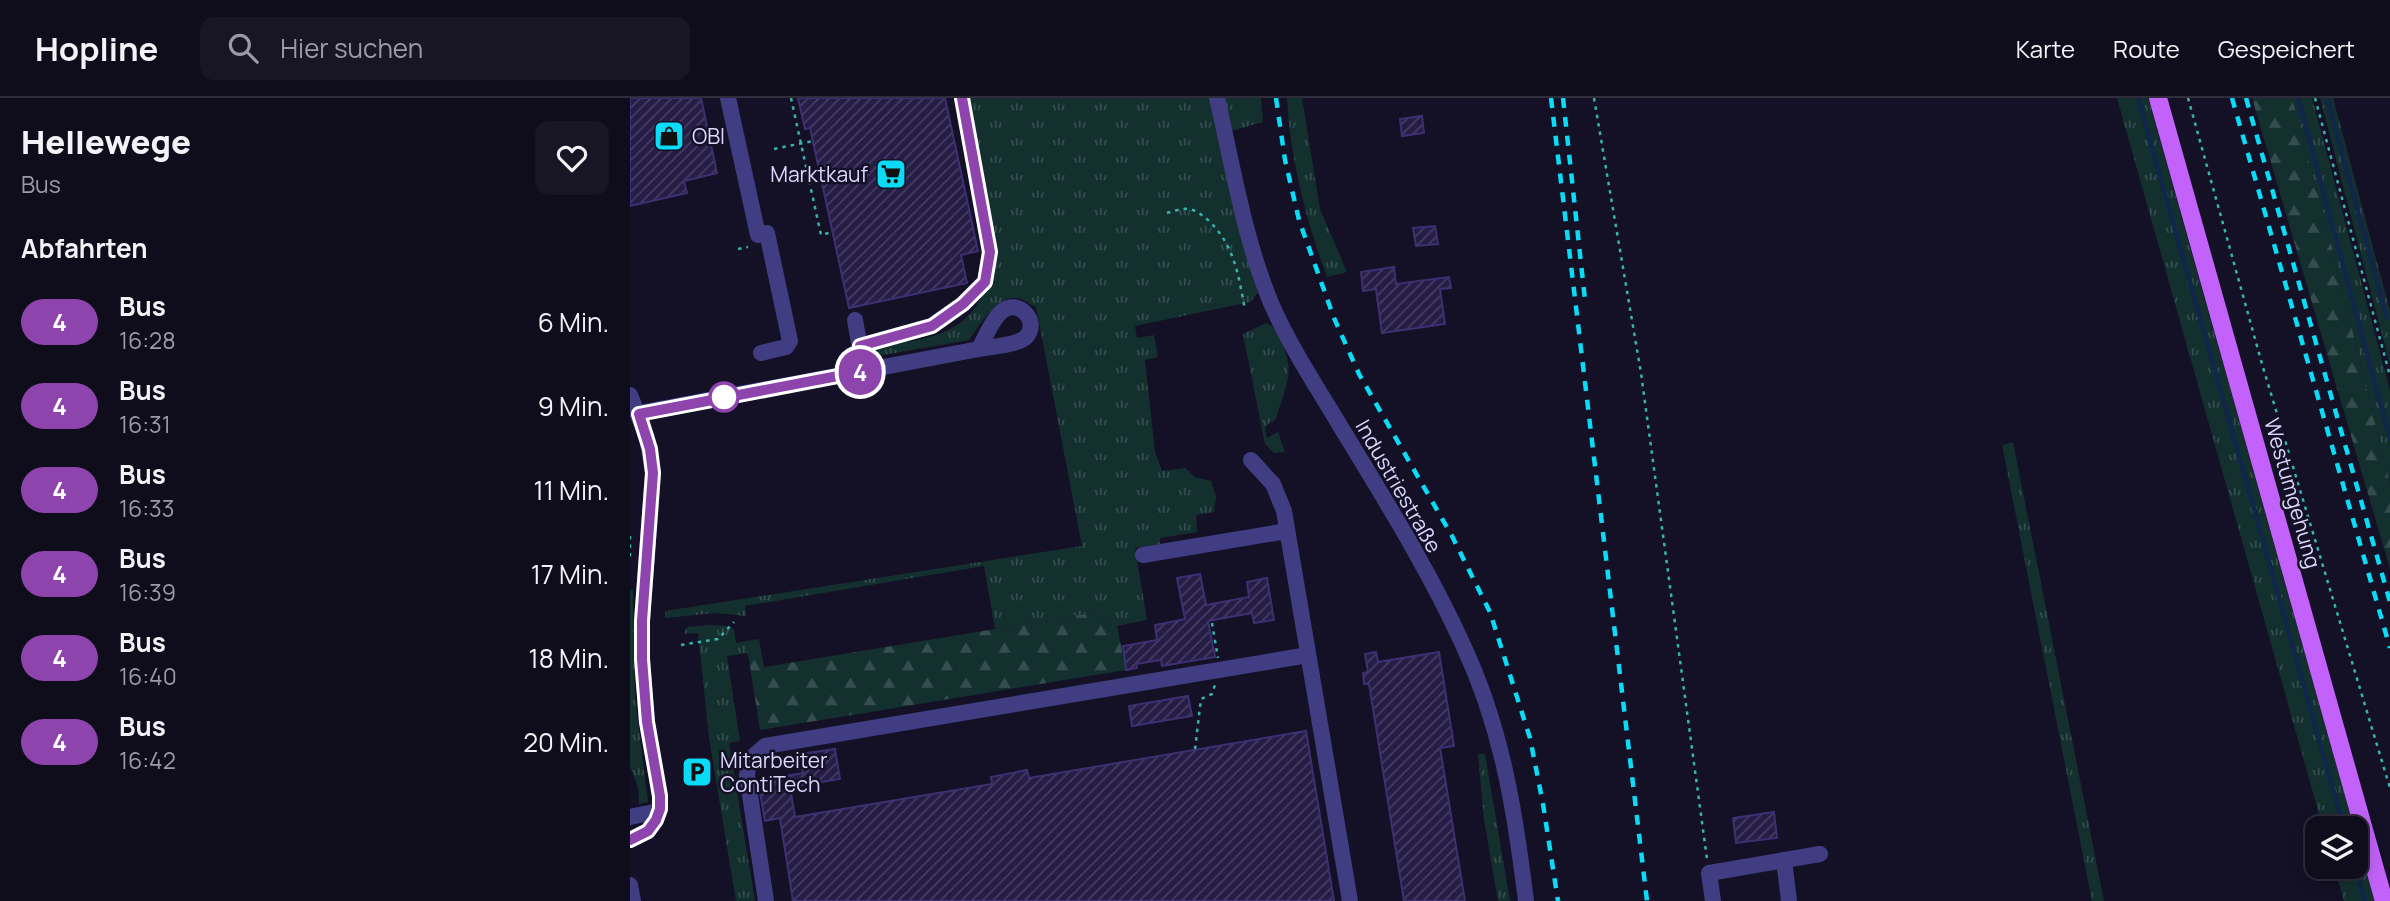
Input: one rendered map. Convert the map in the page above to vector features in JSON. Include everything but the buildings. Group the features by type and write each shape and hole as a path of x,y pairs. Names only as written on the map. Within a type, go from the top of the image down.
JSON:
{"main road":[{"name":"Westumgehung","path":"2158,98 2384,901"}],"street":[{"path":"728,98 758,235 767,233 790,341 786,347 761,353"},
{"path":"860,346 932,326 963,304 985,282 990,252 962,98"},
{"name":"Industriestraße","path":"1217,98 1247,230 1272,304 1293,348 1440,597 1477,677 1510,788 1526,901"},
{"path":"855,320 864,371"},
{"path":"639,414 979,349"},
{"path":"630,395 650,449 653,473 638,581 647,722 660,796 659,811 648,831 630,841"},
{"path":"1251,460 1273,484 1284,511 1350,901"},
{"path":"1143,555 1287,531"},
{"path":"766,901 747,775 749,760 765,747 1308,655"},
{"path":"630,817 659,811"},
{"path":"1713,901 1709,873 1820,854"},
{"path":"1784,860 1789,901"},
{"path":"630,885 633,901"}],"path":[{"path":"791,98 821,235 832,232"},
{"path":"1594,98 1641,373 1709,873"},
{"path":"2188,98 2262,364 2390,788"},
{"path":"2315,98 2390,376"},
{"path":"774,149 813,141"},
{"path":"1167,213 1193,210 1207,219 1222,235 1233,254 1245,310"},
{"path":"630,536 630,559"},
{"path":"681,645 718,639 734,622"}],"green space":[{"path":"969,98 1210,98 1242,240 1258,293 1250,302 1135,326 1137,338 1154,335 1158,357 1145,360 1155,452 1162,471 1185,468 1195,477 1211,481 1216,497 1214,512 1196,515 1197,532 1160,538 1160,544 1135,548 1147,620 1117,626 1092,613 995,629 984,566 745,606 746,616 716,613 665,618 665,611 1082,546 1036,307 1020,299 1008,299 994,307 969,340 872,357 870,348 926,338 956,325 969,315 989,281"},
{"path":"1224,98 1261,98 1263,122 1231,131"},
{"path":"1287,98 1302,98 1320,209 1347,272 1327,277 1319,255 1295,166"},
{"path":"2117,98 2148,98 2351,816 2320,816"},
{"path":"2252,98 2292,98 2328,231 2390,484 2390,569"},
{"path":"2292,98 2312,98 2390,390 2390,484 2328,231"},
{"path":"2320,98 2333,98 2390,311 2390,365"},
{"path":"1266,323 1273,327 1280,339 1289,370 1276,419 1265,429 1267,438 1278,432 1285,452 1274,453 1265,444 1243,334"},
{"path":"2013,442 2104,901 2092,901 2002,445"},
{"path":"633,589 635,698 648,802 639,804 638,787 630,766 630,590"},
{"path":"1092,613 1117,626 1126,670 760,730 746,641 759,639 764,667"},
{"path":"710,625 734,629 736,643 746,641 748,653 727,656 740,741 729,743 755,901 736,901 709,738 698,633 685,634 688,627"},
{"path":"1478,754 1485,754 1510,901 1498,901 1484,820"},
{"path":"2368,876 2375,901 2344,901 2338,879 2368,879"}],"waterway":[{"path":"2138,98 2341,816"},
{"path":"2298,98 2390,439"},
{"path":"2327,98 2387,318"},
{"path":"2359,879 2365,901"}],"railway":[{"path":"1276,98 1285,160 1299,220 1334,318 1359,374 1452,536 1490,612 1530,738 1558,901"},
{"path":"1551,98 1647,901"},
{"path":"1563,98 1585,300"},
{"path":"2232,98 2390,648"},
{"path":"2246,98 2390,602"}],"bus line":[{"name":"4","path":"630,840 648,831 660,809 647,722 642,659 642,621 653,473 650,449 639,414 864,371 860,346 932,326 963,304 985,282 990,252 962,98"}],"place":[{"name":"OBI","path":"669,136"},
{"name":"Marktkauf","path":"891,174"},
{"name":"Mitarbeiter ContiTech","path":"697,772"}]}
